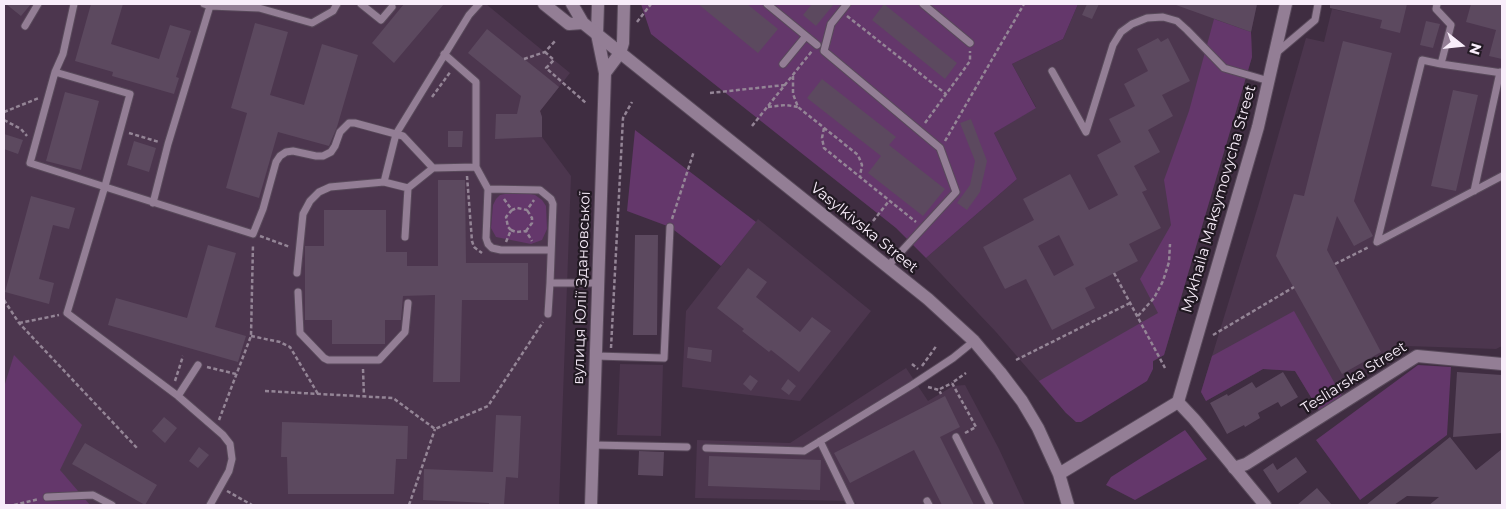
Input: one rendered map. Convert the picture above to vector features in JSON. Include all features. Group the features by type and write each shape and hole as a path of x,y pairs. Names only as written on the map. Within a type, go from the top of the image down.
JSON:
{"main road":[{"name":"Vasylkivska Street","path":"544,4 569,24 583,23"},
{"name":"Vasylkivska Street","path":"572,4 583,23 928,300 974,341 1022,401 1038,428 1059,474 1068,505"},
{"name":"вулиця Юлії Здановської","path":"591,505 605,73 597,34 598,4"},
{"path":"605,73 620,53 624,4"},
{"name":"Mykhaila Maksymovycha Street","path":"1178,402 1258,127 1286,4"},
{"name":"Tesliarska Street","path":"1234,468 1246,464 1417,356 1500,362"},
{"path":"1059,474 1178,402 1265,505"}],"lane":[{"path":"25,26 38,4"},
{"path":"74,4 63,54 55,72 30,163 253,234 263,209 276,162 280,156 286,152 293,151 323,156 331,152 340,132 349,123 403,136 433,168"},
{"path":"152,202 207,5 260,8 312,23 333,11 337,4"},
{"path":"361,4 381,20 392,7"},
{"path":"384,182 396,134 444,54 469,15 479,4"},
{"path":"767,4 817,45"},
{"path":"847,4 830,24 824,51 940,148 956,192 887,267"},
{"path":"923,4 970,43"},
{"path":"1276,53 1315,20 1318,4"},
{"path":"1437,4 1436,9 1451,25 1441,64"},
{"path":"1052,71 1086,132 1113,45 1121,32 1132,24 1147,18 1163,17 1176,21 1224,68 1269,81"},
{"path":"783,64 806,36"},
{"path":"444,54 476,82 476,167 488,189 486,238 488,244 492,248 502,250 551,250"},
{"path":"1377,242 1422,60 1501,72 1474,191"},
{"path":"55,72 130,94 68,313 178,396 223,435 230,444 232,459 229,471 210,505"},
{"path":"405,237 408,188 433,168 476,167"},
{"path":"1377,242 1474,191 1501,179"},
{"path":"297,273 303,214 310,201 319,192 330,187 384,182 408,188"},
{"path":"488,189 540,190 551,199 553,204 548,314"},
{"path":"596,356 664,358 670,227"},
{"path":"550,283 598,284"},
{"path":"298,292 300,332 328,360 379,360 406,332 408,303"},
{"path":"706,448 804,451 912,385 953,358 974,341"},
{"path":"178,396 198,364"},
{"path":"956,437 990,505"},
{"path":"820,441 851,505"},
{"path":"593,444 687,447"},
{"path":"47,496 94,495 112,505"}],"path":[{"path":"636,23 651,4"},
{"path":"940,148 1024,4"},
{"path":"840,12 946,94"},
{"path":"524,59 545,52 556,40"},
{"path":"919,131 970,61 970,43"},
{"path":"752,126 817,45"},
{"path":"545,52 554,60 546,68 586,103"},
{"path":"793,76 793,94 798,107"},
{"path":"710,93 785,85"},
{"path":"4,112 49,93"},
{"path":"611,357 624,118 632,102"},
{"path":"768,107 786,105 798,107 858,155 862,165 860,177"},
{"path":"4,120 21,129 35,145"},
{"path":"824,128 822,138 824,148 923,228"},
{"path":"120,130 168,144"},
{"path":"670,227 694,151"},
{"path":"497,189 512,210"},
{"path":"527,210 540,190"},
{"path":"873,222 890,201"},
{"path":"511,230 508,227 506,217 512,210 517,208 527,210 531,214 532,223 526,231"},
{"path":"215,428 251,336 253,234"},
{"path":"271,240 284,246"},
{"path":"1335,264 1377,242"},
{"path":"1137,316 1154,298 1163,281 1169,262 1170,244"},
{"path":"1114,273 1165,368"},
{"path":"1213,335 1294,287"},
{"path":"4,300 19,323 137,448"},
{"path":"1016,360 1130,303"},
{"path":"19,323 68,313"},
{"path":"408,505 435,429 488,406 548,314"},
{"path":"251,336 280,342 290,348 318,394"},
{"path":"919,370 937,345"},
{"path":"175,382 183,356"},
{"path":"198,364 236,374"},
{"path":"363,371 364,397"},
{"path":"939,390 966,372"},
{"path":"952,383 976,427"},
{"path":"264,391 394,398 435,429"},
{"path":"220,488 252,505"},
{"path":"14,505 47,496"}],"shaded area":[{"path":"4,4 486,4 570,73 540,111 542,117 542,137 571,176 559,505 4,505"},
{"path":"641,4 1078,4 1063,39 1012,64 1036,108 994,133 1017,179 926,258 896,228 651,34"},
{"path":"1078,4 1257,4 1251,32 1252,57 1164,355 1066,413 996,332 926,258 1017,179 994,133 1036,107 1012,64 1063,39"},
{"path":"1375,4 1502,4 1502,346 1496,349 1407,346 1345,381 1343,398 1320,412 1295,371 1263,369 1206,401 1201,392 1259,203 1306,38 1324,42 1332,9 1371,17"},
{"path":"1214,19 1251,32 1252,57 1164,355 1153,361 1153,369 1147,381 1081,422 1076,422 1039,381 1158,313 1140,279 1171,225 1164,180 1189,111"},
{"path":"635,130 756,222 721,266 670,227 627,211"},
{"path":"527,193 535,195 546,206 547,229 542,240 531,244 496,237 491,228 493,205 496,199 500,195 505,194"},
{"path":"758,219 871,311 800,401 682,387 686,311"},
{"path":"1294,311 1343,398 1320,412 1295,371 1263,369 1206,401 1201,392 1212,356"},
{"path":"14,355 82,425 60,470 90,505 4,505 4,387"},
{"path":"620,364 663,365 661,436 617,435"},
{"path":"1418,365 1451,367 1447,435 1360,500 1316,440"},
{"path":"906,368 928,401 953,386 965,385 999,449 1025,505 857,505 854,501 695,498 697,440 790,443"},
{"path":"1185,430 1207,459 1135,500 1106,485 1111,477"}],"building":[{"path":"6,4 31,4 21,16"},
{"path":"91,4 123,4 111,44 159,59 170,25 191,31 176,77 179,78 174,94 112,76 113,72 75,61"},
{"path":"404,4 444,4 394,63 372,43"},
{"path":"698,4 747,4 778,29 758,53"},
{"path":"812,4 834,4 816,26 803,15"},
{"path":"884,4 957,63 945,79 872,20"},
{"path":"1087,4 1099,4 1092,19 1082,15"},
{"path":"1176,4 1257,4 1251,32"},
{"path":"1330,4 1407,4 1400,33 1380,28 1382,20 1330,8"},
{"path":"1471,4 1502,4 1502,59 1489,56 1496,30 1466,22"},
{"path":"1426,21 1440,24 1433,48 1420,45"},
{"path":"255,23 288,32 270,95 304,105 322,44 358,55 337,127 329,146 278,132 259,198 226,188 247,113 231,108"},
{"path":"487,29 559,87 540,111 542,117 542,137 495,139 496,114 517,114 521,96 468,53"},
{"path":"1158,38 1161,42 1168,38 1190,81 1162,95 1173,116 1148,130 1160,152 1134,166 1147,190 1142,192 1161,228 1129,244 1138,261 1085,288 1095,308 1052,330 1026,279 1005,289 983,247 1034,220 1023,199 1070,174 1089,210 1118,195 1097,155 1121,142 1109,119 1135,106 1124,84 1148,71 1137,49","holes":["1059,235 1074,265 1054,276 1038,246"]},
{"path":"1343,41 1392,53 1354,201 1373,236 1354,246 1337,216 1327,250 1381,352 1342,374 1276,256 1294,194 1304,196"},
{"path":"822,79 896,137 889,145 945,189 923,216 868,173 881,156 807,98"},
{"path":"1453,90 1478,95 1456,191 1431,186"},
{"path":"65,92 99,101 81,170 46,161"},
{"path":"971,119 987,161 980,192 967,210 957,203 970,185 975,161 960,123"},
{"path":"448,131 463,131 462,147 448,147"},
{"path":"4,134 23,140 18,154 4,149"},
{"path":"134,141 156,148 149,172 127,165"},
{"path":"438,180 465,180 466,263 528,263 528,300 462,300 460,382 433,382 435,295 403,296 401,320 385,320 385,344 332,344 332,320 305,320 305,246 324,246 324,210 386,210 386,252 407,252 407,266 438,266"},
{"path":"31,196 75,208 69,229 53,225 39,279 54,283 49,304 5,292"},
{"path":"635,235 658,235 657,335 633,335"},
{"path":"208,245 236,253 215,327 246,336 238,362 108,325 116,298 187,318"},
{"path":"748,268 767,282 756,297 800,332 812,317 831,331 799,372 771,350 769,352 742,331 744,329 717,308"},
{"path":"688,347 712,350 711,362 687,358"},
{"path":"1283,372 1298,397 1281,407 1278,402 1258,413 1260,418 1245,427 1244,425 1227,434 1210,403 1227,394 1228,396 1252,382 1256,388"},
{"path":"1457,372 1502,375 1502,433 1453,437"},
{"path":"750,375 758,381 751,391 743,384"},
{"path":"788,379 796,386 789,395 781,389"},
{"path":"945,396 960,427 940,437 974,505 942,505 914,450 850,483 834,453"},
{"path":"496,415 521,416 518,478 506,477 504,505 423,500 424,469 493,472"},
{"path":"164,417 177,428 165,443 152,431"},
{"path":"282,422 408,426 407,459 396,459 394,494 288,494 287,457 281,457"},
{"path":"1450,437 1476,470 1502,449 1502,505 1429,505 1439,497 1407,496 1394,505 1366,505"},
{"path":"85,443 157,485 145,505 72,464"},
{"path":"199,447 209,455 198,468 189,461"},
{"path":"639,451 664,452 663,476 638,475"},
{"path":"709,456 821,460 820,490 708,486"},
{"path":"1296,457 1307,472 1278,493 1263,470 1273,463 1277,470"},
{"path":"1317,488 1332,505 1297,505"}]}
